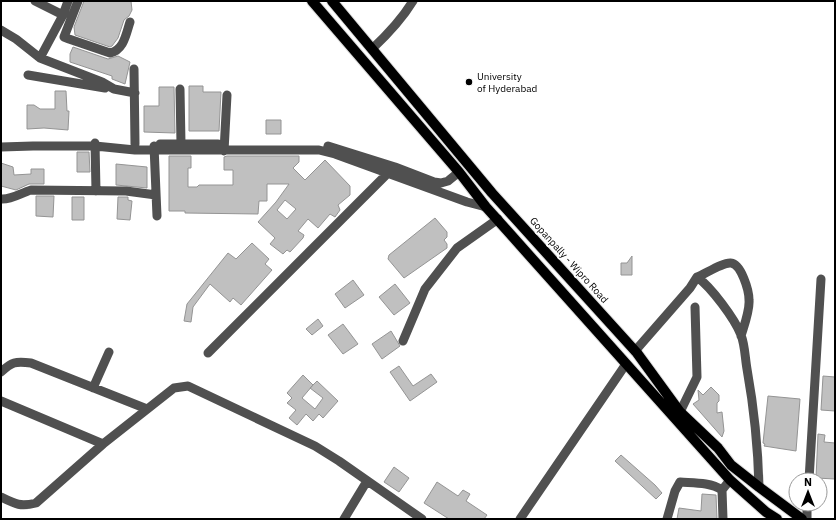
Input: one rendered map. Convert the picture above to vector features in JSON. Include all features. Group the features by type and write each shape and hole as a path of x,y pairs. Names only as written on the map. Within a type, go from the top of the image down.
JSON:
{"main road":[{"path":"312,1 459,172 486,207 730,480 766,512 777,519"},
{"name":"Gopanpally - Wipro Road","path":"332,1 492,193 635,351 680,412 718,448 731,465 759,488 802,519"},
{"path":"344,39 355,29"},
{"path":"353,50 364,40"}],"street":[{"path":"35,1 63,15"},
{"path":"40,58 63,15 68,1"},
{"path":"78,1 64,37 113,53 122,45 130,22"},
{"path":"372,48 406,12 413,1"},
{"path":"1,30 16,39 40,58 102,82 114,89"},
{"path":"134,69 135,144"},
{"path":"28,75 135,93"},
{"path":"180,89 181,144"},
{"path":"224,148 227,95"},
{"path":"1,142 95,145 135,150 181,144 224,148 320,144 395,167 434,182 448,181 459,172"},
{"path":"1,147 135,144 154,147 319,150 467,202 486,207"},
{"path":"95,145 96,191"},
{"path":"154,147 157,216"},
{"path":"208,353 388,173"},
{"path":"1,199 7,200 31,190 126,191 156,195"},
{"path":"403,341 425,290 457,248 498,219"},
{"path":"635,351 690,288 697,277 725,263 736,265 742,274 749,300 741,336"},
{"path":"697,277 703,281 724,307 741,336 755,424 759,488"},
{"path":"809,472 821,279"},
{"path":"680,412 697,377 695,307"},
{"path":"93,388 108,352"},
{"path":"1,372 12,363 31,363 147,409"},
{"path":"520,519 626,364"},
{"path":"1,497 15,504 25,506 36,503 103,444 174,388 188,386 314,446 339,461 422,519"},
{"path":"1,400 103,444"},
{"path":"723,519 722,490 730,480"},
{"path":"344,519 366,481"},
{"path":"667,519 675,491 680,482 716,486 722,490"}],"building":[{"path":"84,1 131,1 132,10 129,16 124,20 118,38 112,46 110,47 75,35 74,27"},
{"path":"73,47 108,59 118,56 130,62 125,84 112,79 112,76 70,62 70,54"},
{"path":"189,86 203,86 203,92 221,92 219,131 189,131"},
{"path":"159,87 174,87 175,133 144,132 144,106 159,106"},
{"path":"55,91 66,91 67,111 69,111 68,130 44,128 27,129 27,105 34,105 40,109 55,109"},
{"path":"266,120 281,120 281,134 266,134"},
{"path":"77,152 89,152 90,172 77,172"},
{"path":"169,156 191,156 191,168 188,168 188,187 197,187 199,185 233,185 233,170 224,170 224,157 227,156 299,156 299,162 293,168 305,180 325,160 350,186 350,195 338,205 340,210 335,217 330,214 318,228 308,219 298,231 304,235 303,238 290,252 287,250 283,254 270,244 275,238 258,222 276,202 289,184 267,184 267,201 259,201 258,214 185,213 185,211 169,211","holes":["285,200 296,209 287,219 277,210"]},
{"path":"1,163 13,167 14,175 31,174 31,169 44,169 44,184 29,184 16,190 1,186"},
{"path":"116,164 147,167 147,188 116,185"},
{"path":"36,196 54,196 53,217 36,216"},
{"path":"72,197 84,197 84,220 72,220"},
{"path":"118,197 128,197 128,200 132,201 130,220 117,219"},
{"path":"435,218 447,232 447,237 444,240 447,244 447,248 404,278 388,259 389,255"},
{"path":"252,243 269,259 265,264 272,270 241,305 233,298 230,302 210,284 193,307 191,322 184,321 187,304 228,253 236,259"},
{"path":"632,256 632,275 621,275 621,263 627,263"},
{"path":"353,280 364,295 345,308 335,294"},
{"path":"395,284 410,303 394,315 379,297"},
{"path":"318,319 323,326 312,335 306,329"},
{"path":"343,324 358,344 343,354 328,335"},
{"path":"391,331 400,346 382,359 372,344"},
{"path":"399,366 413,386 431,374 437,382 410,401 390,372"},
{"path":"303,375 313,385 317,381 338,401 323,418 319,414 313,421 306,414 297,425 289,418 296,410 287,403 292,398 287,393","holes":["310,388 323,398 315,409 302,398"]},
{"path":"823,376 835,377 835,411 821,410"},
{"path":"711,387 719,395 717,413 722,412 724,431 722,437 693,404 699,400 698,390 703,395"},
{"path":"768,396 800,399 796,451 764,446 765,444 763,443"},
{"path":"818,434 825,435 824,442 835,443 835,479 828,479 828,472 816,472"},
{"path":"621,455 662,493 656,499 615,461"},
{"path":"394,467 409,478 399,492 384,482"},
{"path":"437,482 458,496 463,490 470,494 466,501 487,515 484,519 449,519 424,503"},
{"path":"702,494 716,495 717,519 677,519 679,508 701,511"}],"place":[{"name":"University of Hyderabad","path":"469,82"}]}
